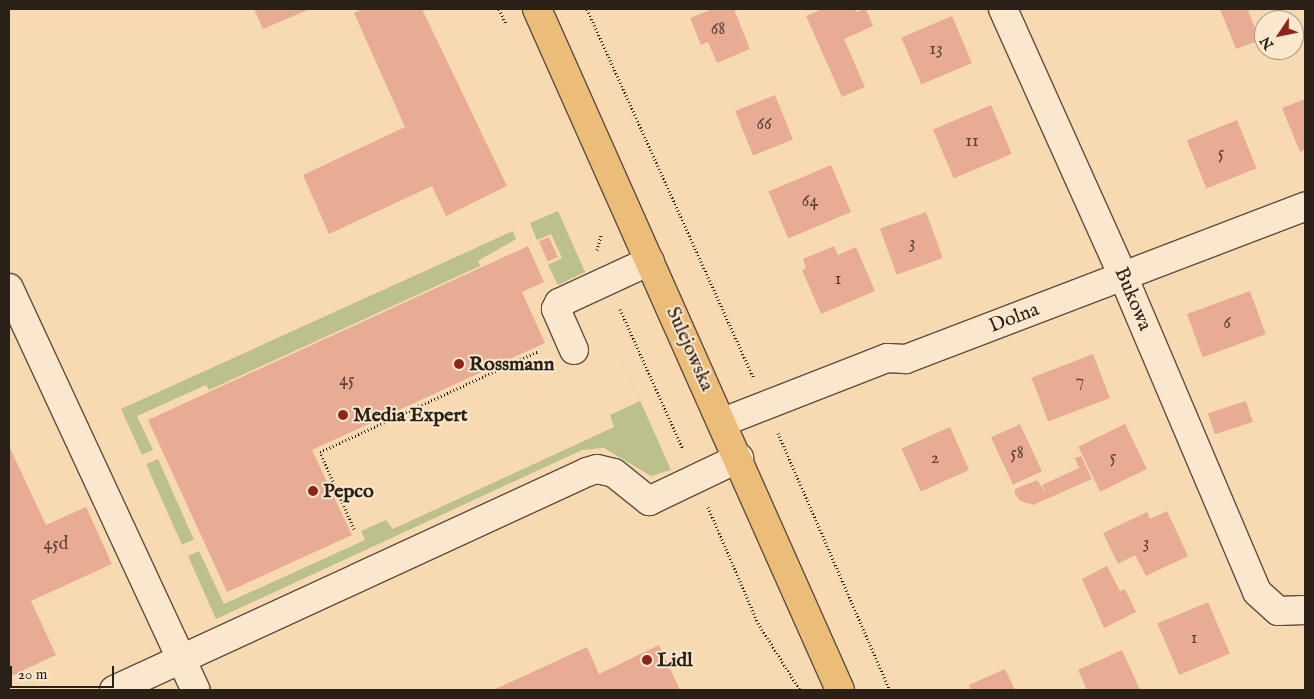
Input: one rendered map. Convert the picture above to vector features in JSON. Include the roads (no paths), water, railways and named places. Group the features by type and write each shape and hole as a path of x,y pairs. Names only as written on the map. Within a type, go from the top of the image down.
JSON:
{"main road":[{"name":"Sulejowska","path":"537,9 723,422 840,690"}],"street":[{"name":"Bukowa","path":"1003,9 1123,276 1257,592 1278,611 1305,610"},
{"name":"Dolna","path":"723,422 887,358 906,359 1305,208"},
{"path":"572,343 556,309 559,303 650,261"},
{"path":"9,288 196,690"},
{"path":"114,690 586,472 597,469 614,473 649,501 739,458"}],"place":[{"name":"Rossmann","path":"459,364"},
{"name":"Media Expert","path":"343,415"},
{"name":"Pepco","path":"313,491"},
{"name":"Lidl","path":"647,660"}]}
